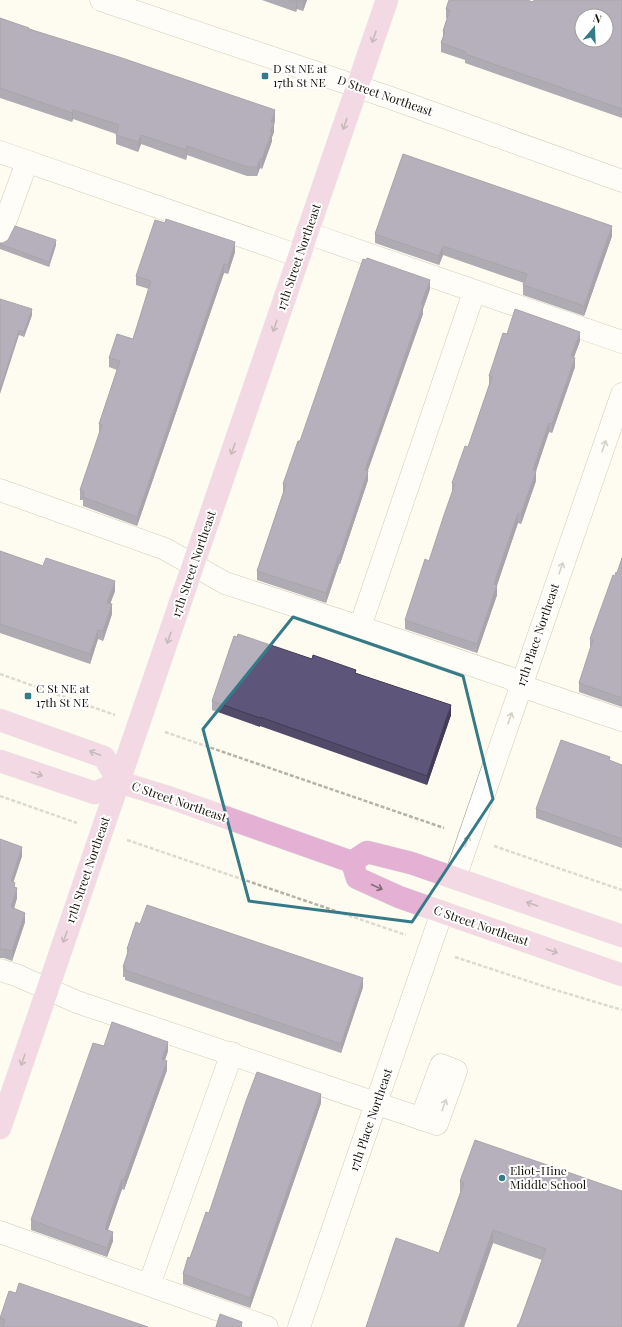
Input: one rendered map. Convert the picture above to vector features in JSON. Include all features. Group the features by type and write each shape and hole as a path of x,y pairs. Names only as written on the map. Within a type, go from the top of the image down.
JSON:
{"main road":[{"name":"17th Street Northeast","path":"0,1128 387,0"},
{"name":"C Street Northeast","path":"0,720 104,757 119,782 170,798 352,862 357,878 399,898 622,975"},
{"name":"C Street Northeast","path":"0,761 96,793 119,782"},
{"path":"352,862 367,852 411,862 622,936"}],"street":[{"name":"D Street Northeast","path":"101,0 357,87 622,181"},
{"path":"0,152 299,256"},
{"path":"0,236 27,162"},
{"path":"307,233 622,342"},
{"path":"360,626 474,292"},
{"name":"17th Place Northeast","path":"455,878 622,394"},
{"path":"0,490 165,549 225,584 360,626 510,678 521,686 622,720"},
{"name":"17th Place Northeast","path":"299,1327 442,912"},
{"path":"0,970 16,975 77,1002 232,1053 422,1119"},
{"path":"150,1285 232,1053"},
{"path":"0,1232 267,1327"}],"path":[{"path":"0,674 121,717"},
{"path":"158,730 448,829"},
{"path":"0,796 82,824"},
{"path":"123,838 412,937"},
{"path":"492,845 622,890"},
{"path":"451,955 549,988 622,1010"}],"highlighted area":[{"path":"293,617 463,676 493,799 412,922 249,901 203,729"}],"building":[{"path":"449,0 527,0 533,2 534,0 622,0 622,109 465,54 466,52 441,43 445,32 443,31 450,10 446,9"},
{"path":"0,18 29,29 119,57 275,110 271,122 274,123 270,132 272,132 262,159 260,159 257,167 247,167 187,146 186,150 141,135 138,142 116,135 119,125 73,110 72,113 0,88"},
{"path":"403,154 612,226 584,306 523,285 527,274 443,246 439,256 375,234"},
{"path":"166,219 235,242 228,265 224,264 137,517 83,497 84,492 80,490 102,425 99,424 120,361 109,358 117,334 133,339 151,281 136,276 155,220 165,223"},
{"path":"15,226 56,240 49,262 0,244 8,240"},
{"path":"367,258 430,280 421,304 423,305 365,470 368,471 326,593 257,571 286,485 283,484 298,441 300,441 363,259 366,260"},
{"path":"0,299 32,309 24,332 19,330 0,389"},
{"path":"515,309 580,332 571,356 575,358 552,424 549,423 541,446 533,470 536,471 521,514 518,513 494,584 497,585 477,644 405,620 425,559 429,561 455,484 452,483 465,446 468,447 492,377 489,376 503,333 507,334"},
{"path":"0,551 43,566 46,558 115,581 107,603 112,604 103,631 98,630 90,654 0,624"},
{"path":"622,558 622,698 579,683 593,640 590,639 613,575 615,576 616,572 617,573"},
{"path":"238,634 312,659 313,655 356,670 355,673 451,705 427,776 212,701 234,636 237,637"},
{"path":"561,740 610,757 609,760 622,765 622,839 536,809"},
{"path":"0,839 22,847 11,881 15,883 14,887 17,888 11,907 25,913 12,951 0,949"},
{"path":"147,905 363,978 341,1044 125,970 126,968 123,967 129,949 127,949 136,922 140,924"},
{"path":"112,1022 168,1042 162,1059 167,1061 124,1180 122,1179 105,1229 113,1232 107,1248 31,1220 93,1043 104,1046"},
{"path":"257,1072 321,1094 250,1298 183,1274 188,1257 190,1258 206,1212 209,1213"},
{"path":"475,1140 622,1191 622,1327 517,1327 546,1249 493,1230 459,1327 366,1327 396,1238 439,1253 464,1183 460,1181"},
{"path":"19,1283 148,1327 3,1327 5,1319 0,1318 9,1291 16,1293"},
{"path":"220,1314 242,1322 241,1327 216,1327"}],"place":[{"name":"D St NE at 17th St NE","path":"265,76"},
{"name":"C St NE at 17th St NE","path":"28,696"},
{"name":"Eliot-Hine Middle School","path":"502,1178"}]}
